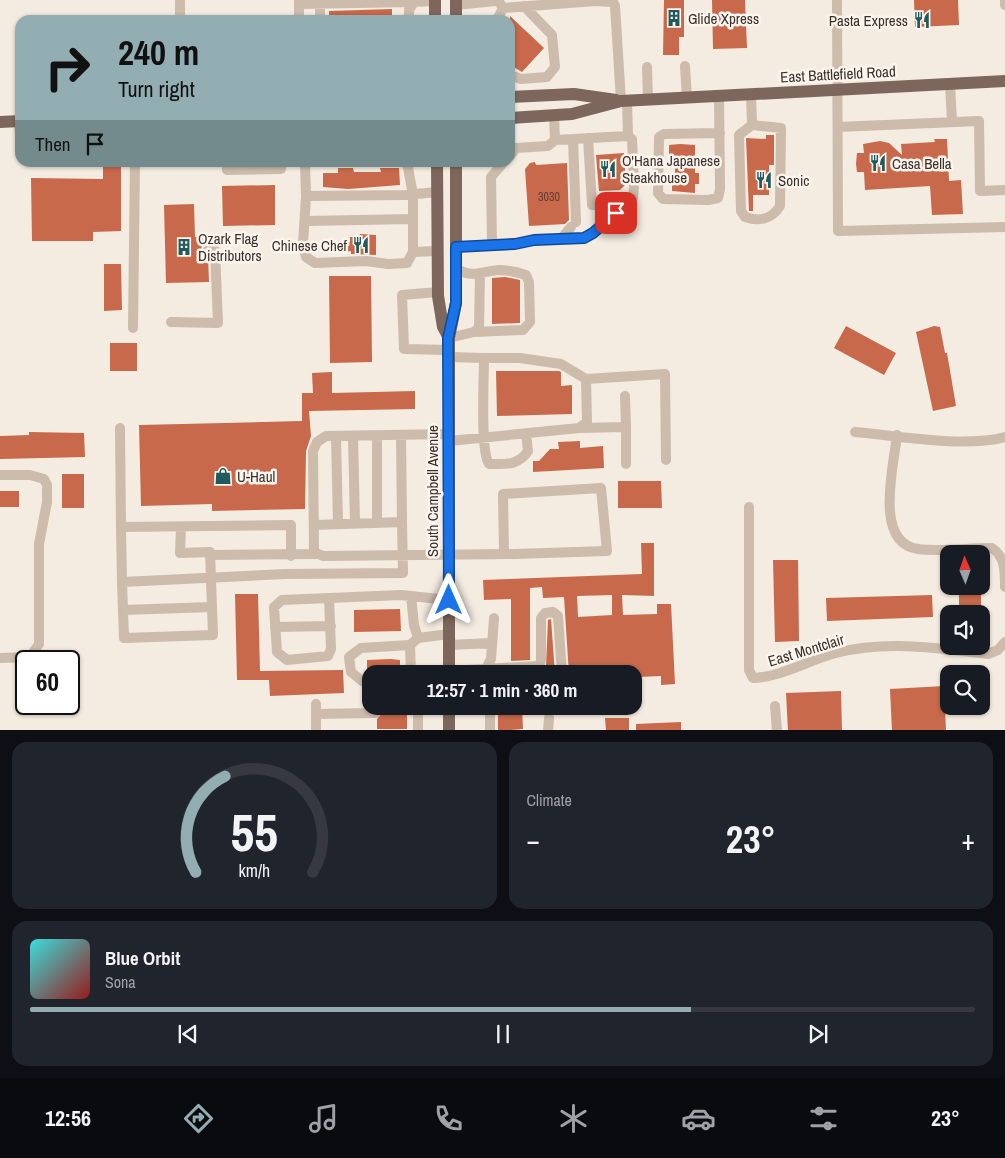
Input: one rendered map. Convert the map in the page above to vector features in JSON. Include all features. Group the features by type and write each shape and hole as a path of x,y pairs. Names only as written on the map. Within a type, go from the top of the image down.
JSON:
{"main road":[{"path":"431,15 435,0"},
{"path":"435,0 435,15"},
{"name":"East Battlefield Road","path":"624,101 1005,81"},
{"path":"515,97 574,94 624,101"},
{"path":"515,118 572,114 624,101"},
{"path":"0,122 15,121"},
{"name":"South Campbell Avenue","path":"437,167 438,292 448,348"},
{"name":"South Campbell Avenue","path":"449,665 448,348 456,303 456,167"},
{"path":"456,245 464,210 465,167"},
{"path":"449,715 449,730"}],"street":[{"path":"180,0 180,15"},
{"path":"299,15 299,2 345,4 435,0"},
{"path":"837,0 838,231 1005,227"},
{"path":"1005,0 1005,5"},
{"path":"456,3 495,1 500,2 503,8"},
{"path":"456,245 492,245 584,238 593,233 633,198 632,139 628,136 615,6 609,1 595,1 503,8"},
{"path":"409,15 409,10 414,2"},
{"path":"320,4 320,15"},
{"path":"515,77 521,79 547,77 555,67 552,35 524,6"},
{"path":"500,15 503,8"},
{"path":"685,66 687,98"},
{"path":"647,67 648,100"},
{"path":"950,84 952,122"},
{"path":"751,95 752,125"},
{"path":"719,96 720,133 718,198 708,200 663,200 658,193 659,137 664,134 720,133"},
{"path":"554,116 555,140"},
{"path":"838,127 979,120 980,191 1005,190"},
{"path":"752,125 781,128 780,206 773,215 766,218 750,219 745,217 741,211 739,135 752,125"},
{"path":"515,149 548,146 555,140 628,136"},
{"path":"588,138 592,205 627,203"},
{"path":"561,239 573,225 573,139"},
{"path":"133,328 135,167"},
{"path":"227,167 227,170 281,169 281,167"},
{"path":"305,167 306,196 303,244 306,257 315,263 366,261 388,264 407,263 414,252 413,195 408,167"},
{"path":"492,245 491,177 500,167"},
{"path":"306,196 413,195 437,192"},
{"path":"305,221 413,219"},
{"path":"171,322 218,323 215,250 208,250"},
{"path":"414,252 437,252"},
{"path":"456,268 464,273 480,274 509,270 526,275 529,282 530,322 523,330 474,332"},
{"path":"448,348 479,328 480,274"},
{"path":"438,292 402,296 404,349 448,348 484,358 520,358 562,364 586,378 665,374 666,460"},
{"path":"484,358 484,437 486,460 490,464 511,464 521,461 528,451 526,434"},
{"path":"579,428 587,422 586,378"},
{"path":"625,396 626,464"},
{"path":"317,554 314,552 314,446 322,438 401,435 484,437 579,428 626,427"},
{"path":"120,428 124,638 213,635 210,555"},
{"path":"855,432 988,441 1005,437"},
{"path":"122,582 403,572 401,435"},
{"path":"336,436 338,524"},
{"path":"353,436 355,523"},
{"path":"377,436 377,522"},
{"path":"897,436 889,507 891,526 901,541 917,549 992,548 1001,553 1005,562 1005,587"},
{"path":"0,476 38,476 44,479 47,485 47,513 40,544 40,639 34,654 23,658 0,658"},
{"path":"181,527 180,553 210,552 210,555 291,556 317,554 323,556 504,554 607,551 601,488 504,494 504,554"},
{"name":"East Montclair","path":"749,507 749,670 753,678 766,678 838,652 886,646 988,654 998,650 1005,642"},
{"path":"314,525 402,522"},
{"path":"121,527 290,525 291,556"},
{"path":"329,598 331,649 328,656 288,660 277,652 274,607 282,600 329,598 411,596 449,600"},
{"path":"411,596 414,625 412,665"},
{"path":"123,610 212,607"},
{"path":"541,665 542,614 556,613 561,665"},
{"path":"487,665 491,658 494,618"},
{"path":"275,628 330,626"},
{"path":"362,682 351,672 349,657 361,648 414,641 449,640 492,643"},
{"path":"775,706 777,730"},
{"path":"316,730 316,709 362,712"},
{"path":"418,715 418,730"},
{"path":"490,715 490,730"},
{"path":"548,730 549,718"}],"building":[{"name":"Glide Xpress","path":"664,0 684,0 684,37 679,37 679,55 663,55"},
{"path":"712,0 745,0 747,48 713,49"},
{"path":"914,0 958,0 959,25 915,27"},
{"path":"392,9 392,15 329,15 329,11"},
{"path":"515,21 544,48 522,72 515,68"},
{"path":"766,135 774,135 774,165 769,165 769,195 753,195 753,211 749,211 746,138 766,139"},
{"path":"934,139 947,139 949,181 961,180 963,214 932,215 930,186 865,190 864,172 857,172 856,164 857,153 864,153 863,144 880,141 889,143 902,155 901,144 935,142"},
{"path":"669,145 695,145 695,173 699,173 699,184 695,184 695,193 672,191 672,175 675,175 675,158 669,158"},
{"name":"O'Hana Japanese Steakhouse","path":"624,153 626,184 620,190 599,191 596,155"},
{"path":"535,162 536,165 567,163 569,220 565,224 529,226 525,169 530,163"},
{"path":"103,167 121,167 121,231 93,232 93,241 32,241 31,178 103,179"},
{"path":"338,168 353,168 354,172 381,172 380,168 399,168 400,185 348,189 323,187 323,173 338,173"},
{"path":"275,185 275,225 223,226 222,186"},
{"name":"Ozark Flag Distributors","path":"194,204 195,237 204,237 201,250 204,257 208,257 209,282 166,283 164,205"},
{"path":"360,234 376,235 376,255 351,254 351,251 344,252 344,243 350,242 350,237 359,237"},
{"path":"104,264 121,264 122,310 104,311"},
{"path":"329,276 371,276 372,362 330,363"},
{"path":"505,277 520,280 520,323 492,324 492,278"},
{"path":"846,326 896,353 884,375 834,348"},
{"path":"934,326 940,327 945,353 947,353 956,406 933,411 916,332"},
{"path":"110,343 137,343 137,371 110,371"},
{"path":"496,371 561,372 561,386 572,385 572,414 497,416"},
{"name":"U-Haul","path":"332,372 332,393 415,391 415,409 309,411 311,436 306,451 305,509 212,511 212,504 141,506 139,425 302,421 302,393 313,393 312,373"},
{"path":"29,432 84,433 85,457 0,459 0,436 29,435"},
{"path":"580,441 580,448 603,446 604,468 533,472 533,461 539,461 550,449 559,449 558,442"},
{"path":"62,474 84,474 84,508 62,508"},
{"path":"618,481 661,481 662,508 618,508"},
{"path":"0,491 19,491 19,507 0,507"},
{"path":"641,543 654,543 654,596 622,595 623,615 657,614 657,604 671,604 675,684 661,685 661,676 642,677 642,665 568,665 564,597 543,598 542,587 530,588 530,660 511,661 511,599 484,600 483,580 642,574","holes":["612,595 612,615 578,617 577,596"]},
{"path":"773,560 798,560 799,641 775,642"},
{"path":"235,594 258,594 260,671 343,670 344,693 270,696 269,680 237,680"},
{"path":"932,595 933,617 827,621 826,598"},
{"path":"959,595 981,595 981,605 959,605"},
{"path":"400,609 401,631 354,632 354,610"},
{"path":"551,619 554,665 546,665 548,620"},
{"path":"367,660 400,660 400,665 367,665"},
{"path":"940,686 940,715 945,715 946,730 892,730 890,689"},
{"path":"841,691 842,730 788,730 786,693"},
{"path":"380,715 407,715 407,729 377,729 377,719"},
{"path":"498,715 522,715 523,729 498,730"},
{"path":"605,718 629,718 629,730 606,730"},
{"path":"681,722 681,730 636,730 636,724"}],"place":[{"name":"Glide Xpress","path":"674,18"},
{"name":"Pasta Express","path":"922,20"},
{"name":"Casa Bella","path":"878,163"},
{"name":"O'Hana Japanese Steakhouse","path":"608,169"},
{"name":"Sonic","path":"764,180"},
{"name":"Chinese Chef","path":"361,245"},
{"name":"Ozark Flag Distributors","path":"184,247"},
{"name":"U-Haul","path":"223,476"}],"route":[{"path":"449,600 448,338 453,325 456,303 456,247 515,244 534,240 584,238 593,233 616,213"}]}
